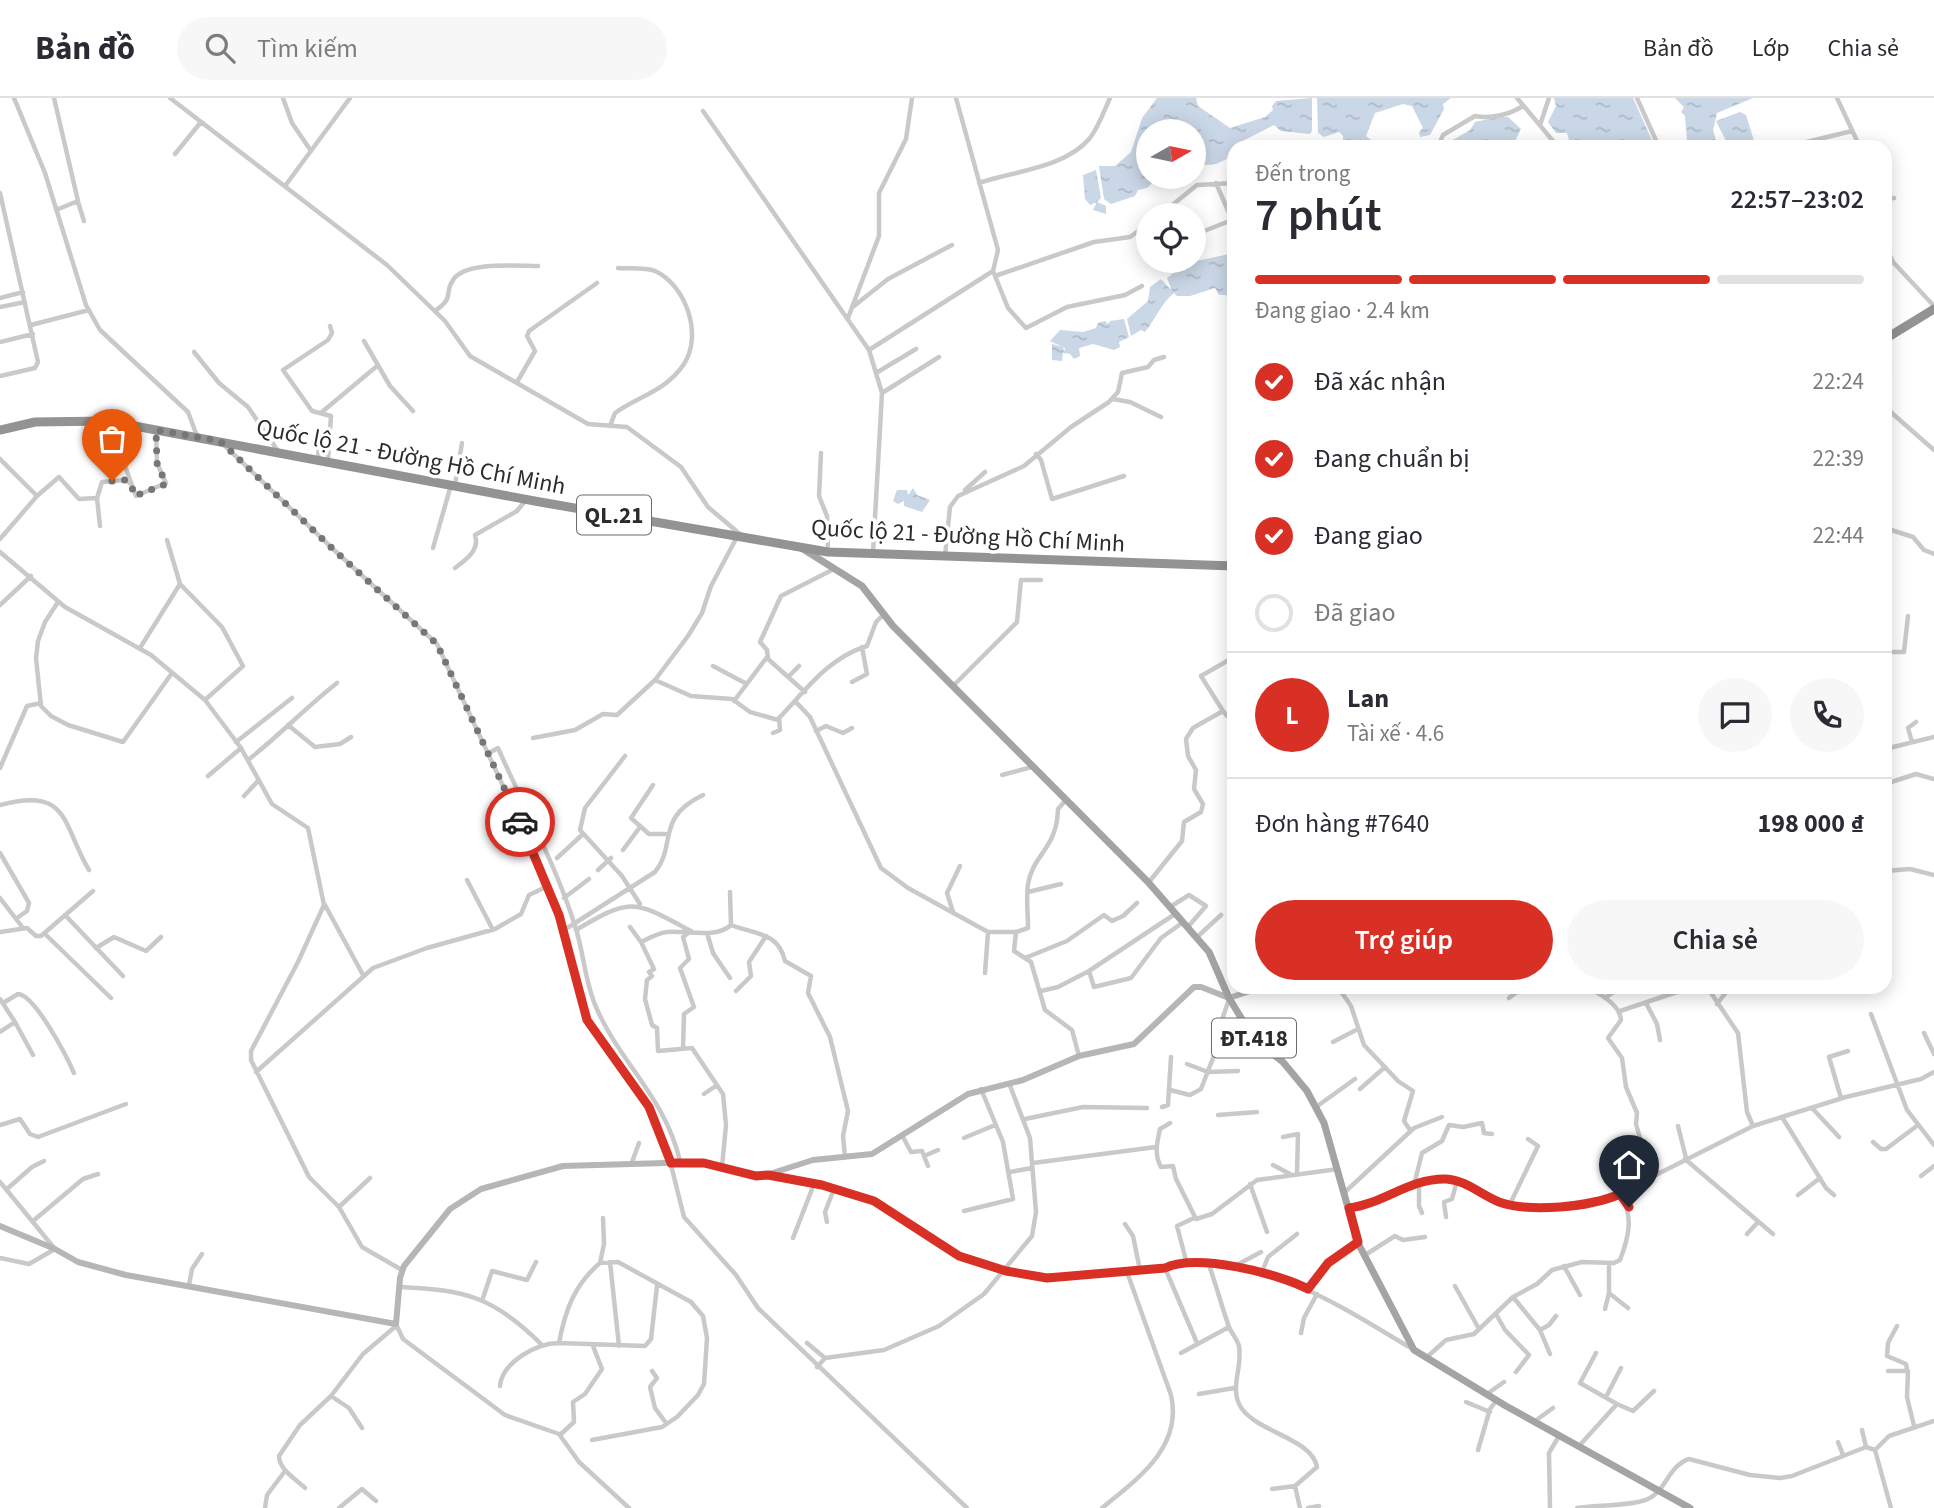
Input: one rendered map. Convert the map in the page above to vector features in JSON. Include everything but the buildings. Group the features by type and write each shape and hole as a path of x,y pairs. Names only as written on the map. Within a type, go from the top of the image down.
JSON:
{"highway":[{"path":"1892,334 1934,307"},
{"name":"Quốc lộ 21 - Đường Hồ Chí Minh","path":"0,430 35,422 108,421 828,552 1227,566"}],"main road":[{"name":"ĐT.418","path":"800,548 862,586 884,614 1148,882 1209,953 1227,992"},
{"name":"ĐT.418","path":"1228,994 1254,1039 1283,1062 1307,1091 1339,1169 1358,1242 1415,1350"},
{"path":"1415,1350 1496,1400 1690,1508"}],"street":[{"path":"14,98 59,209 89,310 100,330 188,412 197,437"},
{"path":"54,98 76,203 84,221"},
{"path":"170,98 387,265 435,311 470,356 588,424 628,427 681,467 708,507 742,536 711,586 702,614 655,680 617,715 603,714 575,730 533,738"},
{"path":"283,98 292,123 311,150"},
{"path":"285,186 350,98"},
{"path":"848,319 879,236 879,193 906,139 912,98"},
{"path":"956,98 998,250 994,274 1008,308 1026,328 1067,307 1125,295 1142,286"},
{"path":"979,183 1057,160 1073,152 1094,133 1110,98"},
{"path":"1517,98 1553,140"},
{"path":"1540,125 1549,98"},
{"path":"1637,98 1656,140"},
{"path":"1837,98 1856,140"},
{"path":"1440,140 1443,135 1475,116 1485,118 1509,114 1523,106"},
{"path":"703,111 869,349 882,393 873,554"},
{"path":"175,154 202,122"},
{"path":"1815,140 1852,131"},
{"path":"1216,183 1227,208"},
{"path":"1174,203 1193,187 1227,183"},
{"path":"0,193 38,366 0,376"},
{"path":"59,209 76,203"},
{"path":"1206,230 1227,222"},
{"path":"869,349 994,274 1094,242 1130,237 1136,233"},
{"path":"853,306 888,279 952,245"},
{"path":"1892,260 1934,307"},
{"path":"435,311 447,302 453,281 463,273 487,266 538,266"},
{"path":"610,426 615,413 647,397 671,379 689,354 692,337 686,306 667,280 650,270 618,268"},
{"path":"517,383 535,351 527,336 529,331 597,283"},
{"path":"0,298 23,292"},
{"path":"0,307 25,302"},
{"path":"31,325 89,310"},
{"path":"323,459 331,416 311,410 284,370 328,340 332,333 330,326"},
{"path":"0,342 33,334"},
{"path":"364,341 377,366 413,411"},
{"path":"876,373 916,349"},
{"path":"194,352 219,383 248,407 278,451"},
{"path":"882,393 939,357"},
{"path":"962,492 982,487 1008,471 1024,466 1036,454 1112,399 1119,388 1122,373 1148,367 1154,359 1164,357"},
{"path":"322,412 377,366"},
{"path":"1112,399 1129,402 1161,416"},
{"path":"1892,413 1934,450"},
{"path":"108,421 136,496 166,484 157,463 156,430"},
{"path":"320,433 323,459"},
{"path":"220,441 437,644 489,752 548,886 564,930 587,1020 649,1107 675,1162"},
{"path":"433,548 453,484 461,443"},
{"path":"821,453 819,496 827,516 828,552"},
{"path":"1036,454 1041,460 1052,499 1124,476"},
{"path":"0,459 37,496"},
{"path":"945,557 950,507 962,492 985,472"},
{"path":"0,539 37,496 59,477 78,498 97,498"},
{"path":"100,526 97,498 102,482 125,480 131,485"},
{"path":"455,568 472,553 477,540 475,535 517,511 526,499"},
{"path":"1892,530 1913,537 1924,550 1934,554"},
{"path":"167,540 180,584 222,627 243,666 205,700"},
{"path":"0,552 58,602 140,648 205,700 241,748 258,781 278,810 308,828 324,905 363,975"},
{"path":"734,701 767,657 767,650 760,642 781,596 835,569"},
{"path":"0,605 31,576"},
{"path":"954,685 1017,622 1021,580 1041,580"},
{"path":"140,648 180,584"},
{"path":"58,602 45,622 38,641 41,704 51,716 68,725 123,742 172,673"},
{"path":"773,733 780,729 779,720 821,672 834,661 870,642 872,632 884,614"},
{"path":"1892,652 1904,652 1908,616"},
{"path":"852,682 867,674 862,647"},
{"path":"767,657 805,692"},
{"path":"1227,661 1201,676 1227,716"},
{"path":"713,666 745,683"},
{"path":"788,677 799,666"},
{"path":"655,680 691,696 734,701 750,712 779,720"},
{"path":"247,760 285,732 287,724 337,683"},
{"path":"236,742 292,698"},
{"path":"795,701 810,717 881,868 908,888 988,932 1016,932 1028,928 1028,892 1035,866 1052,841 1058,825 1058,809 1066,800"},
{"path":"0,768 6,747 27,705 41,704"},
{"path":"1148,882 1182,841 1184,822 1201,812 1203,804 1194,789 1196,770 1186,745 1187,732 1223,711"},
{"path":"1912,742 1909,727 1916,722"},
{"path":"287,724 315,747 340,744 351,737"},
{"path":"816,731 825,726 843,733 852,728"},
{"path":"1892,747 1934,737"},
{"path":"208,776 241,748"},
{"path":"489,752 498,748 564,898 575,927 587,982 597,1009 659,1104 675,1162 682,1211 688,1222 736,1275 753,1303 967,1508"},
{"path":"625,756 585,808 580,825 583,834 610,860 641,905 691,931"},
{"path":"1002,775 1032,767"},
{"path":"1892,782 1916,774 1934,779"},
{"path":"244,796 258,781"},
{"path":"653,785 631,818 649,834 666,834"},
{"path":"575,927 590,911 660,866 666,834 676,816 703,795"},
{"path":"0,805 32,799 62,813 89,870"},
{"path":"623,850 640,827"},
{"path":"557,858 583,834"},
{"path":"0,853 29,903 27,911 17,918"},
{"path":"598,870 610,860"},
{"path":"953,913 947,893 960,866"},
{"path":"1892,870 1910,869 1934,875"},
{"path":"564,898 589,879"},
{"path":"467,880 493,930"},
{"path":"1028,892 1061,884"},
{"path":"256,1072 363,975 392,959 493,930 521,914 529,895 548,886"},
{"path":"0,898 23,928 36,936 45,934 93,891"},
{"path":"730,892 731,925"},
{"path":"1041,991 1058,987 1089,971 1172,911 1189,895 1206,906 1184,926 1161,938 1131,978 1094,987 1089,971"},
{"path":"1024,958 1067,941 1104,915 1112,921 1124,916 1137,903"},
{"path":"324,905 251,1051 251,1060 309,1177 339,1207 362,1247 402,1270"},
{"path":"564,930 613,908 641,905"},
{"path":"65,915 122,976"},
{"path":"1196,938 1221,915"},
{"path":"640,942 663,932 707,933 726,929 731,925"},
{"path":"731,925 766,936 782,947 785,961 811,976 808,993 830,1037 848,1112 843,1136 845,1157"},
{"path":"630,926 654,969 649,972 652,975 646,980 645,999 652,1025 657,1028 658,1051 692,1048 723,1094 726,1125 722,1167"},
{"path":"0,932 23,928"},
{"path":"683,1049 684,1014 694,1007 680,968 689,959 684,933 691,931"},
{"path":"985,973 988,932"},
{"path":"1016,932 1014,951 1033,965 1047,1013 1072,1030 1079,1056"},
{"path":"707,933 713,953 730,978"},
{"path":"45,934 111,998"},
{"path":"736,990 751,976 748,962 766,936"},
{"path":"96,948 114,937 146,951 161,937"},
{"path":"629,1508 579,1462 560,1435 505,1415 430,1362 403,1339 396,1325 402,1270 457,1203 481,1189 563,1166 675,1162 722,1167 756,1176 768,1175 813,1160 872,1154 904,1137 947,1107 981,1090 1040,1074 1079,1056 1134,1044 1195,987 1230,998 1240,994"},
{"path":"33,1055 1,1001 18,993 28,998 64,1049 74,1073"},
{"path":"1343,994 1351,1006 1364,1045 1385,1068 1413,1091 1404,1121 1410,1130"},
{"path":"1509,998 1514,994"},
{"path":"1598,994 1620,1012 1622,1018 1608,1038 1622,1058 1626,1087 1637,1113 1636,1124 1656,1174"},
{"path":"1605,998 1611,994"},
{"path":"1620,1012 1672,994"},
{"path":"1711,994 1738,1033 1747,1112 1753,1126"},
{"path":"1717,1004 1725,994"},
{"path":"1170,1090 1190,1095 1201,1089 1220,1040 1221,1023 1230,998"},
{"path":"1646,1003 1657,1024 1660,1040"},
{"path":"1871,1014 1900,1085 1907,1110 1934,1145"},
{"path":"0,1032 15,1022"},
{"path":"1264,1046 1282,1029"},
{"path":"1333,1042 1358,1029"},
{"path":"1924,1033 1934,1054"},
{"path":"1841,1098 1829,1057 1848,1051"},
{"path":"1162,1107 1167,1106 1170,1090 1171,1057"},
{"path":"1187,1064 1208,1072 1238,1071"},
{"path":"1360,1089 1366,1081 1385,1068"},
{"path":"1349,1208 1368,1205 1395,1190 1443,1179 1457,1181 1510,1204 1543,1208 1620,1194 1753,1126 1841,1098 1900,1085 1934,1072"},
{"path":"1315,1108 1354,1080"},
{"path":"817,1367 825,1358 884,1350 939,1326 984,1294 1032,1237 1036,1212 1032,1166 1025,1119 1009,1082"},
{"path":"704,1094 717,1085"},
{"path":"964,1211 1011,1201 1010,1172 981,1090"},
{"path":"0,1125 20,1119 30,1134 38,1137 126,1104"},
{"path":"1025,1119 1083,1107 1147,1108"},
{"path":"1812,1108 1839,1137"},
{"path":"1218,1115 1257,1112"},
{"path":"1782,1116 1820,1178 1834,1195"},
{"path":"1345,1192 1410,1130 1442,1117"},
{"path":"1170,1123 1160,1129 1156,1147 1160,1166 1173,1166 1194,1218"},
{"path":"1422,1213 1416,1184 1422,1153 1442,1141 1449,1125 1463,1127 1482,1123 1485,1133 1492,1134"},
{"path":"964,1138 995,1125"},
{"path":"1873,1142 1881,1149 1886,1149 1918,1125"},
{"path":"1678,1126 1686,1159 1773,1234"},
{"path":"1283,1137 1298,1134 1294,1174"},
{"path":"904,1137 911,1152 920,1149 928,1166"},
{"path":"1510,1204 1538,1146 1528,1139"},
{"path":"632,1162 639,1143"},
{"path":"1010,1172 1032,1166 1156,1147"},
{"path":"925,1156 938,1150"},
{"path":"7,1189 32,1167 44,1161"},
{"path":"1273,1165 1294,1174"},
{"path":"1921,1177 1934,1166"},
{"path":"1188,1264 1177,1226 1194,1218 1209,1216 1250,1184 1266,1178 1339,1169"},
{"path":"33,1221 83,1179 97,1174"},
{"path":"768,1175 814,1183 874,1201 959,1256 1006,1271 1047,1278 1188,1264 1235,1266 1262,1272 1308,1289 1415,1350"},
{"path":"339,1207 370,1178"},
{"path":"1798,1195 1820,1178"},
{"path":"1446,1217 1443,1205 1452,1199 1457,1181"},
{"path":"0,1182 55,1248"},
{"path":"793,1238 814,1183"},
{"path":"1250,1184 1267,1232"},
{"path":"827,1222 825,1212 834,1189"},
{"path":"1427,1357 1446,1340 1466,1336 1479,1329 1513,1297 1564,1265 1620,1260 1630,1212 1620,1194"},
{"path":"559,1343 574,1292 600,1263 604,1244 603,1218"},
{"path":"1746,1234 1758,1222"},
{"path":"1125,1224 1133,1236 1140,1270"},
{"path":"0,1226 55,1248 78,1262 126,1275 396,1325"},
{"path":"1262,1272 1268,1257 1297,1234"},
{"path":"1364,1255 1395,1236 1404,1240 1425,1237"},
{"path":"1308,1289 1328,1263 1358,1242"},
{"path":"0,1258 29,1264 55,1248"},
{"path":"1235,1266 1261,1252"},
{"path":"189,1285 192,1269 202,1254"},
{"path":"482,1298 492,1271 527,1280 536,1262"},
{"path":"610,1262 619,1346"},
{"path":"592,1440 662,1427 677,1417 701,1391 707,1336 699,1310 661,1285 657,1286 618,1262 600,1263"},
{"path":"1605,1309 1609,1293 1609,1263"},
{"path":"1209,1265 1229,1327 1238,1345 1240,1359 1234,1388 1241,1408 1261,1427 1303,1447 1317,1463 1317,1468 1295,1486 1272,1489"},
{"path":"1564,1265 1580,1295"},
{"path":"1165,1268 1196,1343"},
{"path":"1101,1508 1156,1462 1174,1416 1171,1395 1127,1272"},
{"path":"500,1386 501,1378 511,1366 541,1344 648,1345 657,1286"},
{"path":"1455,1286 1479,1329"},
{"path":"400,1287 451,1291 482,1298 514,1317 541,1344"},
{"path":"1609,1293 1628,1308"},
{"path":"1301,1333 1304,1318 1317,1294"},
{"path":"1513,1297 1540,1330 1550,1354"},
{"path":"1496,1314 1505,1330 1529,1355 1516,1371"},
{"path":"1540,1330 1549,1325 1556,1316"},
{"path":"305,1488 285,1471 279,1456 300,1425 331,1396 363,1354 396,1325"},
{"path":"1897,1326 1888,1343 1887,1356 1906,1364 1907,1397 1914,1426"},
{"path":"1181,1353 1229,1327"},
{"path":"807,1343 825,1358"},
{"path":"560,1435 574,1422 573,1402 585,1394 602,1369 593,1346"},
{"path":"1596,1353 1580,1382 1633,1411 1654,1391"},
{"path":"1607,1395 1621,1368"},
{"path":"1888,1371 1907,1370"},
{"path":"652,1371 657,1378 650,1387 655,1408 666,1423"},
{"path":"1488,1394 1504,1382"},
{"path":"1199,1394 1234,1388"},
{"path":"331,1396 349,1408 362,1428"},
{"path":"1478,1450 1489,1412 1496,1400"},
{"path":"1466,1402 1489,1412"},
{"path":"1579,1446 1617,1404"},
{"path":"1535,1421 1553,1408"},
{"path":"1875,1450 1889,1436 1934,1421"},
{"path":"1861,1430 1866,1447"},
{"path":"1550,1508 1549,1453 1559,1435"},
{"path":"1838,1443 1843,1455"},
{"path":"1577,1508 1621,1505 1651,1499 1660,1490 1668,1475 1689,1459 1750,1475 1780,1478 1792,1476 1866,1447 1875,1450"},
{"path":"1875,1450 1891,1508"},
{"path":"265,1508 267,1495 285,1471"},
{"path":"1295,1486 1300,1508"},
{"path":"340,1508 362,1489 376,1501"},
{"path":"1308,1508 1319,1506"}],"water":[{"path":"1157,98 1196,98 1198,106 1230,128 1265,117 1273,110 1272,106 1276,101 1312,98 1310,134 1281,131 1274,125 1245,140 1227,140 1227,159 1216,164 1206,165 1206,119 1142,119"},
{"path":"1317,98 1451,98 1443,104 1444,109 1430,135 1420,137 1419,132 1423,128 1412,106 1403,104 1375,113 1366,136 1371,140 1343,140 1339,132 1324,137 1318,133"},
{"path":"1554,98 1633,98 1652,140 1569,140 1567,133 1556,133 1548,122 1556,106"},
{"path":"1675,98 1753,98 1717,113 1713,130 1716,140 1687,140 1685,116 1681,112 1684,107"},
{"path":"1740,112 1746,115 1754,140 1726,140 1716,121"},
{"path":"1508,117 1521,129 1516,140 1453,140 1470,130 1475,122"},
{"path":"1136,137 1136,189 1142,189 1138,190 1135,196 1111,204 1104,199 1099,166 1115,166 1131,152"},
{"path":"1096,170 1101,198 1090,205 1085,199 1083,175"},
{"path":"1097,202 1106,206 1106,214 1093,210"},
{"path":"1227,254 1227,297 1219,295 1215,288 1190,296 1177,296 1174,293 1145,332 1141,330 1131,336 1127,319 1148,301 1150,287 1161,279 1172,291 1167,278 1174,273 1206,273 1206,259"},
{"path":"1124,319 1129,337 1119,342 1120,347 1114,350 1093,344 1079,348 1080,356 1074,359 1070,354 1063,353 1062,361 1052,360 1052,344 1063,347 1050,341 1060,330 1083,332 1096,328 1098,323 1105,321 1108,324 1110,321"},
{"path":"913,488 917,495 930,500 922,512 904,506 904,501 898,504 893,501 897,490 907,490 908,495"}],"way so far":[{"path":"112,481 125,480 131,485 135,496 166,484 157,463 156,430 220,441 437,644 455,676 520,822"}],"route":[{"path":"520,822 559,915 587,1020 649,1107 671,1163 699,1162 756,1176 768,1175 822,1185 874,1201 959,1256 1006,1271 1047,1278 1165,1268 1174,1264 1232,1266 1279,1277 1308,1289 1328,1263 1358,1242 1349,1208 1368,1205 1401,1188 1443,1179 1467,1185 1485,1196 1515,1206 1555,1207 1620,1194 1629,1207"}]}
